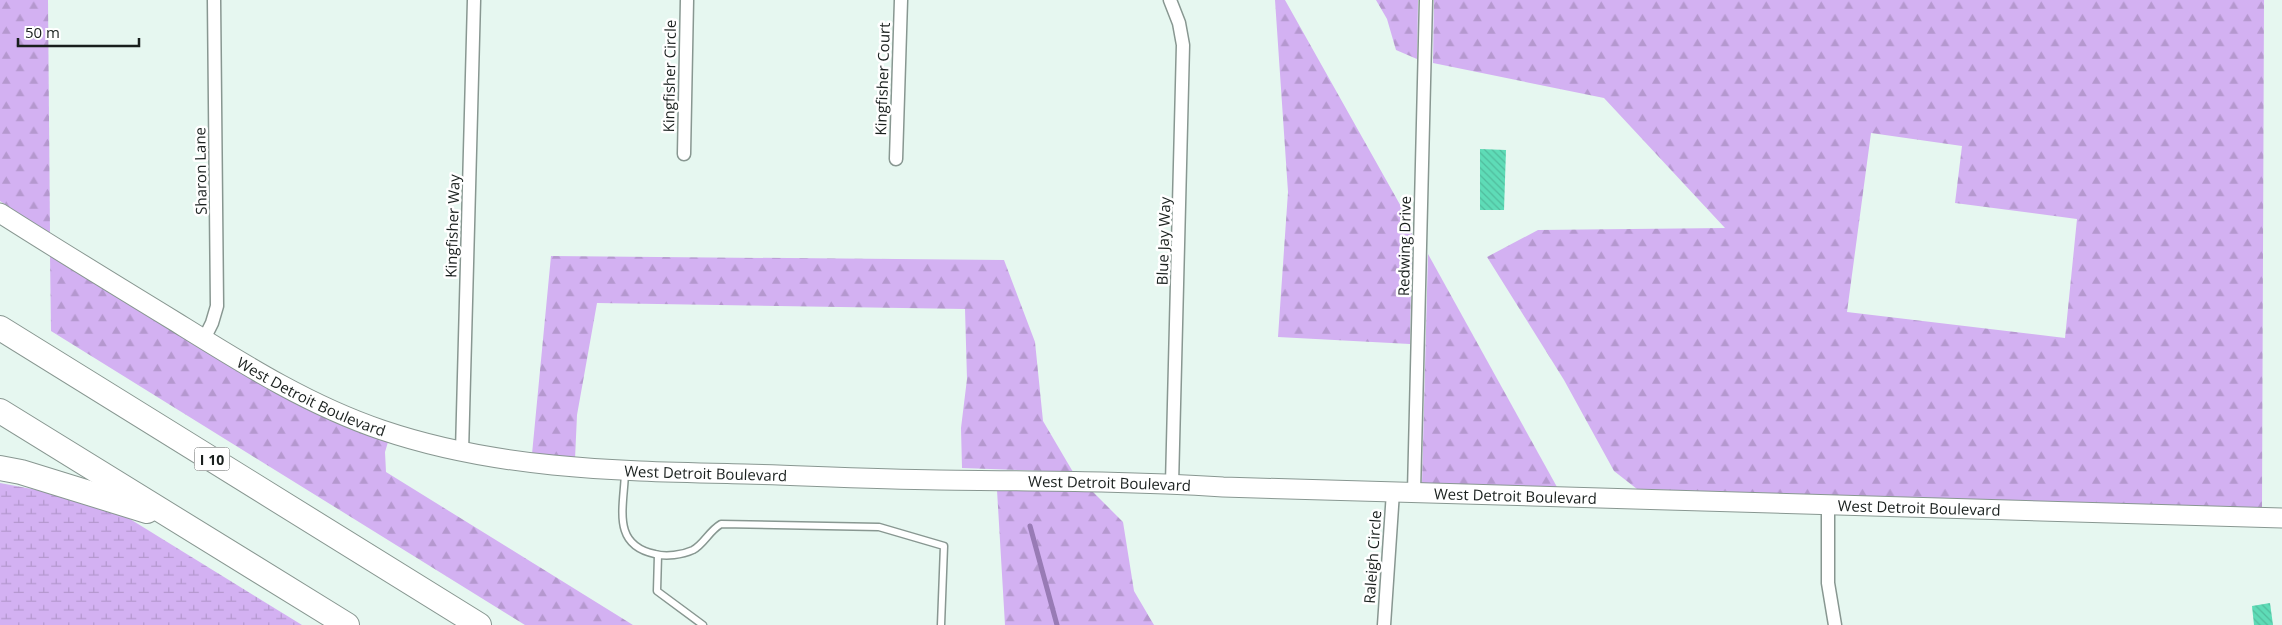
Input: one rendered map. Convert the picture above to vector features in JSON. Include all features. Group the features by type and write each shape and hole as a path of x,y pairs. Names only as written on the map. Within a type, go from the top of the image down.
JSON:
{"highway":[{"name":"I 10","path":"1,328 479,625"},
{"path":"0,411 347,625"},
{"path":"0,468 21,472 180,521"}],"street":[{"name":"Sharon Lane","path":"204,339 212,323 217,306 214,0"},
{"name":"Kingfisher Way","path":"462,452 474,0"},
{"name":"Kingfisher Circle","path":"684,154 687,0"},
{"name":"Kingfisher Court","path":"896,160 901,0"},
{"name":"Blue Jay Way","path":"1170,0 1179,24 1183,45 1172,484"},
{"name":"Redwing Drive","path":"1414,492 1426,0"},
{"name":"West Detroit Boulevard","path":"0,214 277,383 337,413 414,440 462,452 561,467 624,471 1172,484 2282,518"},
{"name":"Raleigh Circle","path":"1384,625 1393,492"},
{"path":"1828,504 1828,583 1835,625"}],"lane":[{"path":"624,471 623,528 626,537 637,548 658,555 681,554 692,550 721,524 880,527 944,546 941,625"},
{"path":"658,555 657,591 703,625"}],"green space":[{"path":"0,0 48,0 50,234 0,201"},
{"path":"1275,0 1285,0 1412,226 1410,344 1278,337 1288,192"},
{"path":"1376,0 1418,0 1417,59 1396,50 1387,19"},
{"path":"1434,0 2264,0 2262,508 1637,489 1614,471 1564,380 1487,257 1538,230 1725,228 1604,98 1433,63","holes":["1871,133 1962,146 1955,203 2077,219 2065,338 1847,312"]},
{"path":"1428,254 1557,487 1422,483"},
{"path":"50,255 274,392 334,421 388,442 385,452 386,472 633,625 525,625 51,331"},
{"path":"551,256 1004,260 1035,342 1043,421 1073,472 962,468 961,428 967,379 965,309 597,303 577,415 575,459 532,454"},
{"path":"0,483 64,495 117,511 302,625 0,625"},
{"path":"997,490 1092,491 1123,522 1134,591 1154,625 1005,625"}],"building":[{"path":"1480,149 1506,150 1504,210 1480,210"},
{"path":"2270,603 2273,625 2254,625 2252,606"}],"waterway":[{"path":"1030,526 1057,625"}]}
